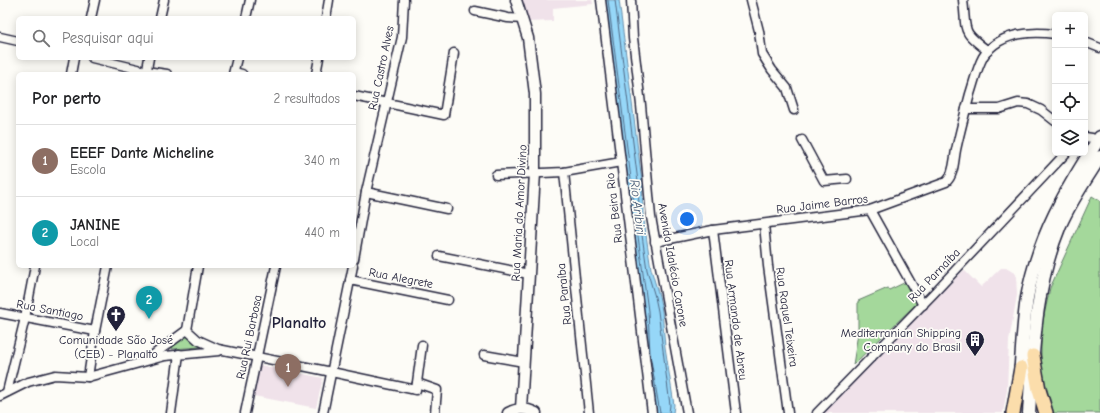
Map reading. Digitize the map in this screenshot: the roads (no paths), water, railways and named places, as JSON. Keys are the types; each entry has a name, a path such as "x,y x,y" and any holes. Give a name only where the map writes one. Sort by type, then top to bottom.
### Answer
{"main road":[{"path":"1018,413 1027,300 1040,249 1060,202 1099,139"},
{"path":"1029,413 1035,328 1040,292 1055,240 1073,199 1100,157"},
{"path":"1033,356 1039,390 1046,413"},
{"path":"1013,413 1021,368"}],"street":[{"path":"91,16 95,0"},
{"path":"160,16 164,0"},
{"path":"246,16 250,0"},
{"path":"326,16 329,0"},
{"name":"Rua Castro Alves","path":"356,248 366,192 402,37 404,0"},
{"name":"Rua Maria do Amor Divino","path":"516,0 528,38 535,94 535,173 521,409"},
{"name":"Rua Beira Rio","path":"600,0 652,413"},
{"name":"Avenida Idalécio Carone","path":"631,0 633,38 655,242 687,413"},
{"path":"751,0 759,31 762,54 772,70 787,88 794,110"},
{"path":"963,0 966,32 972,39 988,51"},
{"path":"475,11 508,18 522,19"},
{"name":"Rua Jaime Barros","path":"655,242 713,230 870,210 885,206 949,180 966,109 977,71 983,57 998,42 1012,35 1029,33 1052,34"},
{"path":"0,36 16,40"},
{"path":"1088,43 1100,48"},
{"path":"356,96 444,115 454,53"},
{"path":"71,72 74,60"},
{"path":"100,60 146,72 149,60"},
{"path":"234,72 237,60"},
{"path":"316,72 319,60"},
{"path":"966,109 998,108 1018,103 1028,104 1035,106 1052,118"},
{"path":"1088,138 1099,139"},
{"path":"802,140 824,180 847,179"},
{"name":"Rua Parnaíba","path":"817,413 923,305 1063,156"},
{"path":"496,175 564,172 621,162"},
{"name":"Rua Paraíba","path":"564,172 589,413"},
{"path":"366,192 447,209"},
{"path":"870,210 923,305"},
{"name":"Rua Raquel Teixeira","path":"764,224 768,266 788,413"},
{"name":"Rua Armando de Abreu","path":"713,230 736,413"},
{"path":"439,256 529,274"},
{"path":"3,394 25,318 35,268"},
{"path":"88,377 95,331 108,268"},
{"path":"139,363 149,358 187,330 198,268"},
{"name":"Rua Rui Barbosa","path":"245,413 276,268"},
{"path":"323,413 353,268"},
{"name":"Rua Alegrete","path":"350,280 448,300"},
{"name":"Rua Santiago","path":"0,313 95,331"},
{"path":"187,330 204,348"},
{"path":"168,344 166,350 169,355"},
{"path":"3,394 28,382 55,375 88,377 169,355 204,348 257,356 416,390 422,345"},
{"path":"171,413 179,354"},
{"path":"484,355 524,362"},
{"path":"417,383 437,390 435,413"},
{"path":"508,413 521,409 536,413"}],"water":[{"name":"Rio Aribiri","path":"604,0 619,0 642,182 643,214 651,269 662,311 665,347 674,405 673,413 656,413"}],"place":[{"name":"JANINE","path":"149,319"},
{"name":"Comunidade São José (CEB) - Planalto","path":"116,332"},
{"name":"Mediterranian Shipping Company do Brasil","path":"975,357"},
{"name":"EEEF Dante Micheline","path":"288,387"}],"district":[{"name":"Planalto","path":"299,323"}]}
